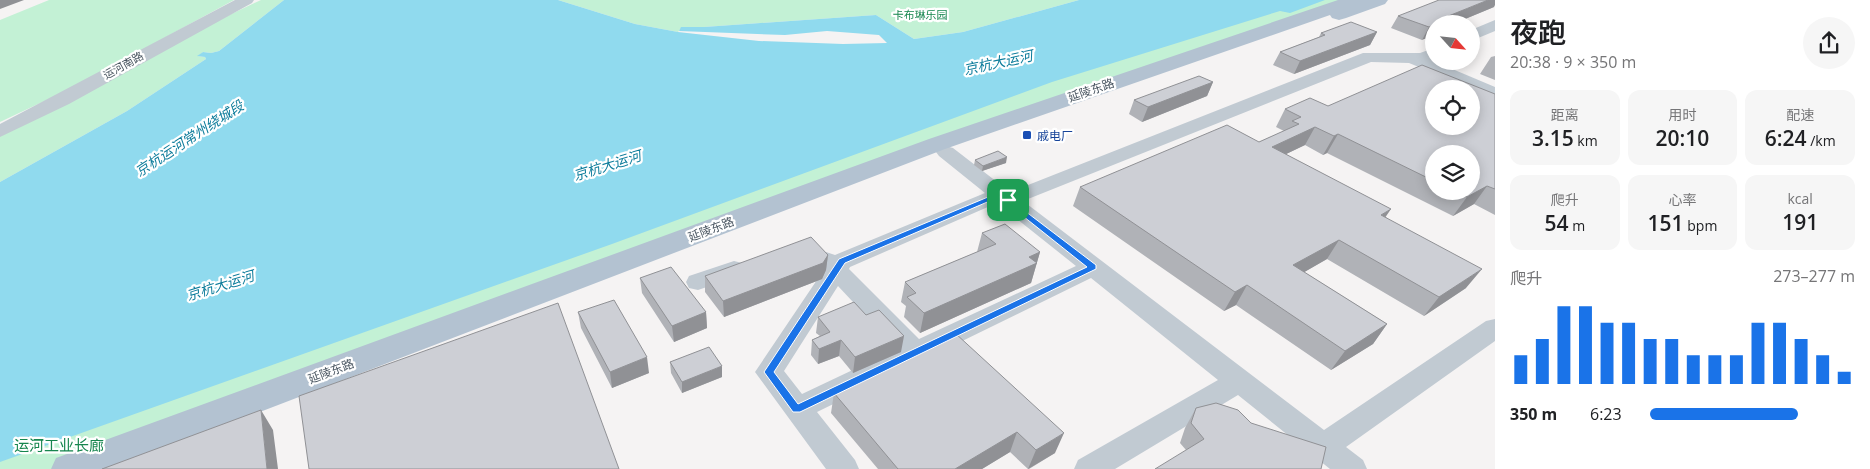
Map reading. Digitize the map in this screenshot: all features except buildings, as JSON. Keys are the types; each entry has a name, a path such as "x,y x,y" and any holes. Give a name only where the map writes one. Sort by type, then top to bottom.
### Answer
{"main road":[{"name":"延陵东路","path":"69,469 937,144 1356,0"},
{"name":"延陵东路","path":"123,469 946,152 1070,106 1379,0"}],"street":[{"path":"202,6 218,0"},
{"name":"运河南路","path":"0,131 109,74 188,29 247,0"},
{"path":"172,21 173,24 188,29"},
{"path":"1480,32 1495,25"},
{"path":"844,469 769,372 842,261 1369,56 1425,57"},
{"path":"1412,58 1495,93"},
{"path":"946,152 1352,469"},
{"path":"812,247 916,352"},
{"path":"698,282 752,262"},
{"path":"797,409 1093,267"},
{"path":"1323,447 1489,341"},
{"path":"1089,469 1239,381"}],"green space":[{"path":"49,0 234,0 72,88 0,122 0,20"},
{"path":"261,0 284,0 219,51 203,52 198,56 205,57 206,59 127,111 0,182 0,136 204,27"},
{"name":"卡布琳乐园","path":"558,0 1079,0 963,32 914,39 876,15 682,27 678,32 635,24"},
{"name":"运河工业长廊","path":"1306,0 1341,0 51,469 0,469 0,445 1043,84"}],"water":[{"path":"284,0 558,0 635,24 678,32 759,41 843,44 887,43 879,35 827,31 785,35 679,31 681,27 876,15 914,39 963,32 1079,0 1325,0 1290,13 1280,11 1052,82 612,244 0,462 0,182 127,111 206,59 205,57 197,56 203,52 219,51"}],"place":[{"name":"戚电厂","path":"1027,135"}],"route":[{"path":"1000,194 1008,200 1093,267 797,409 769,372 842,261 1000,194"}],"water label":[{"name":"京杭大运河","path":"998,62"},
{"name":"京杭运河常州绕城段","path":"189,138"},
{"name":"京杭大运河","path":"607,165"},
{"name":"京杭大运河","path":"220,285"}]}
